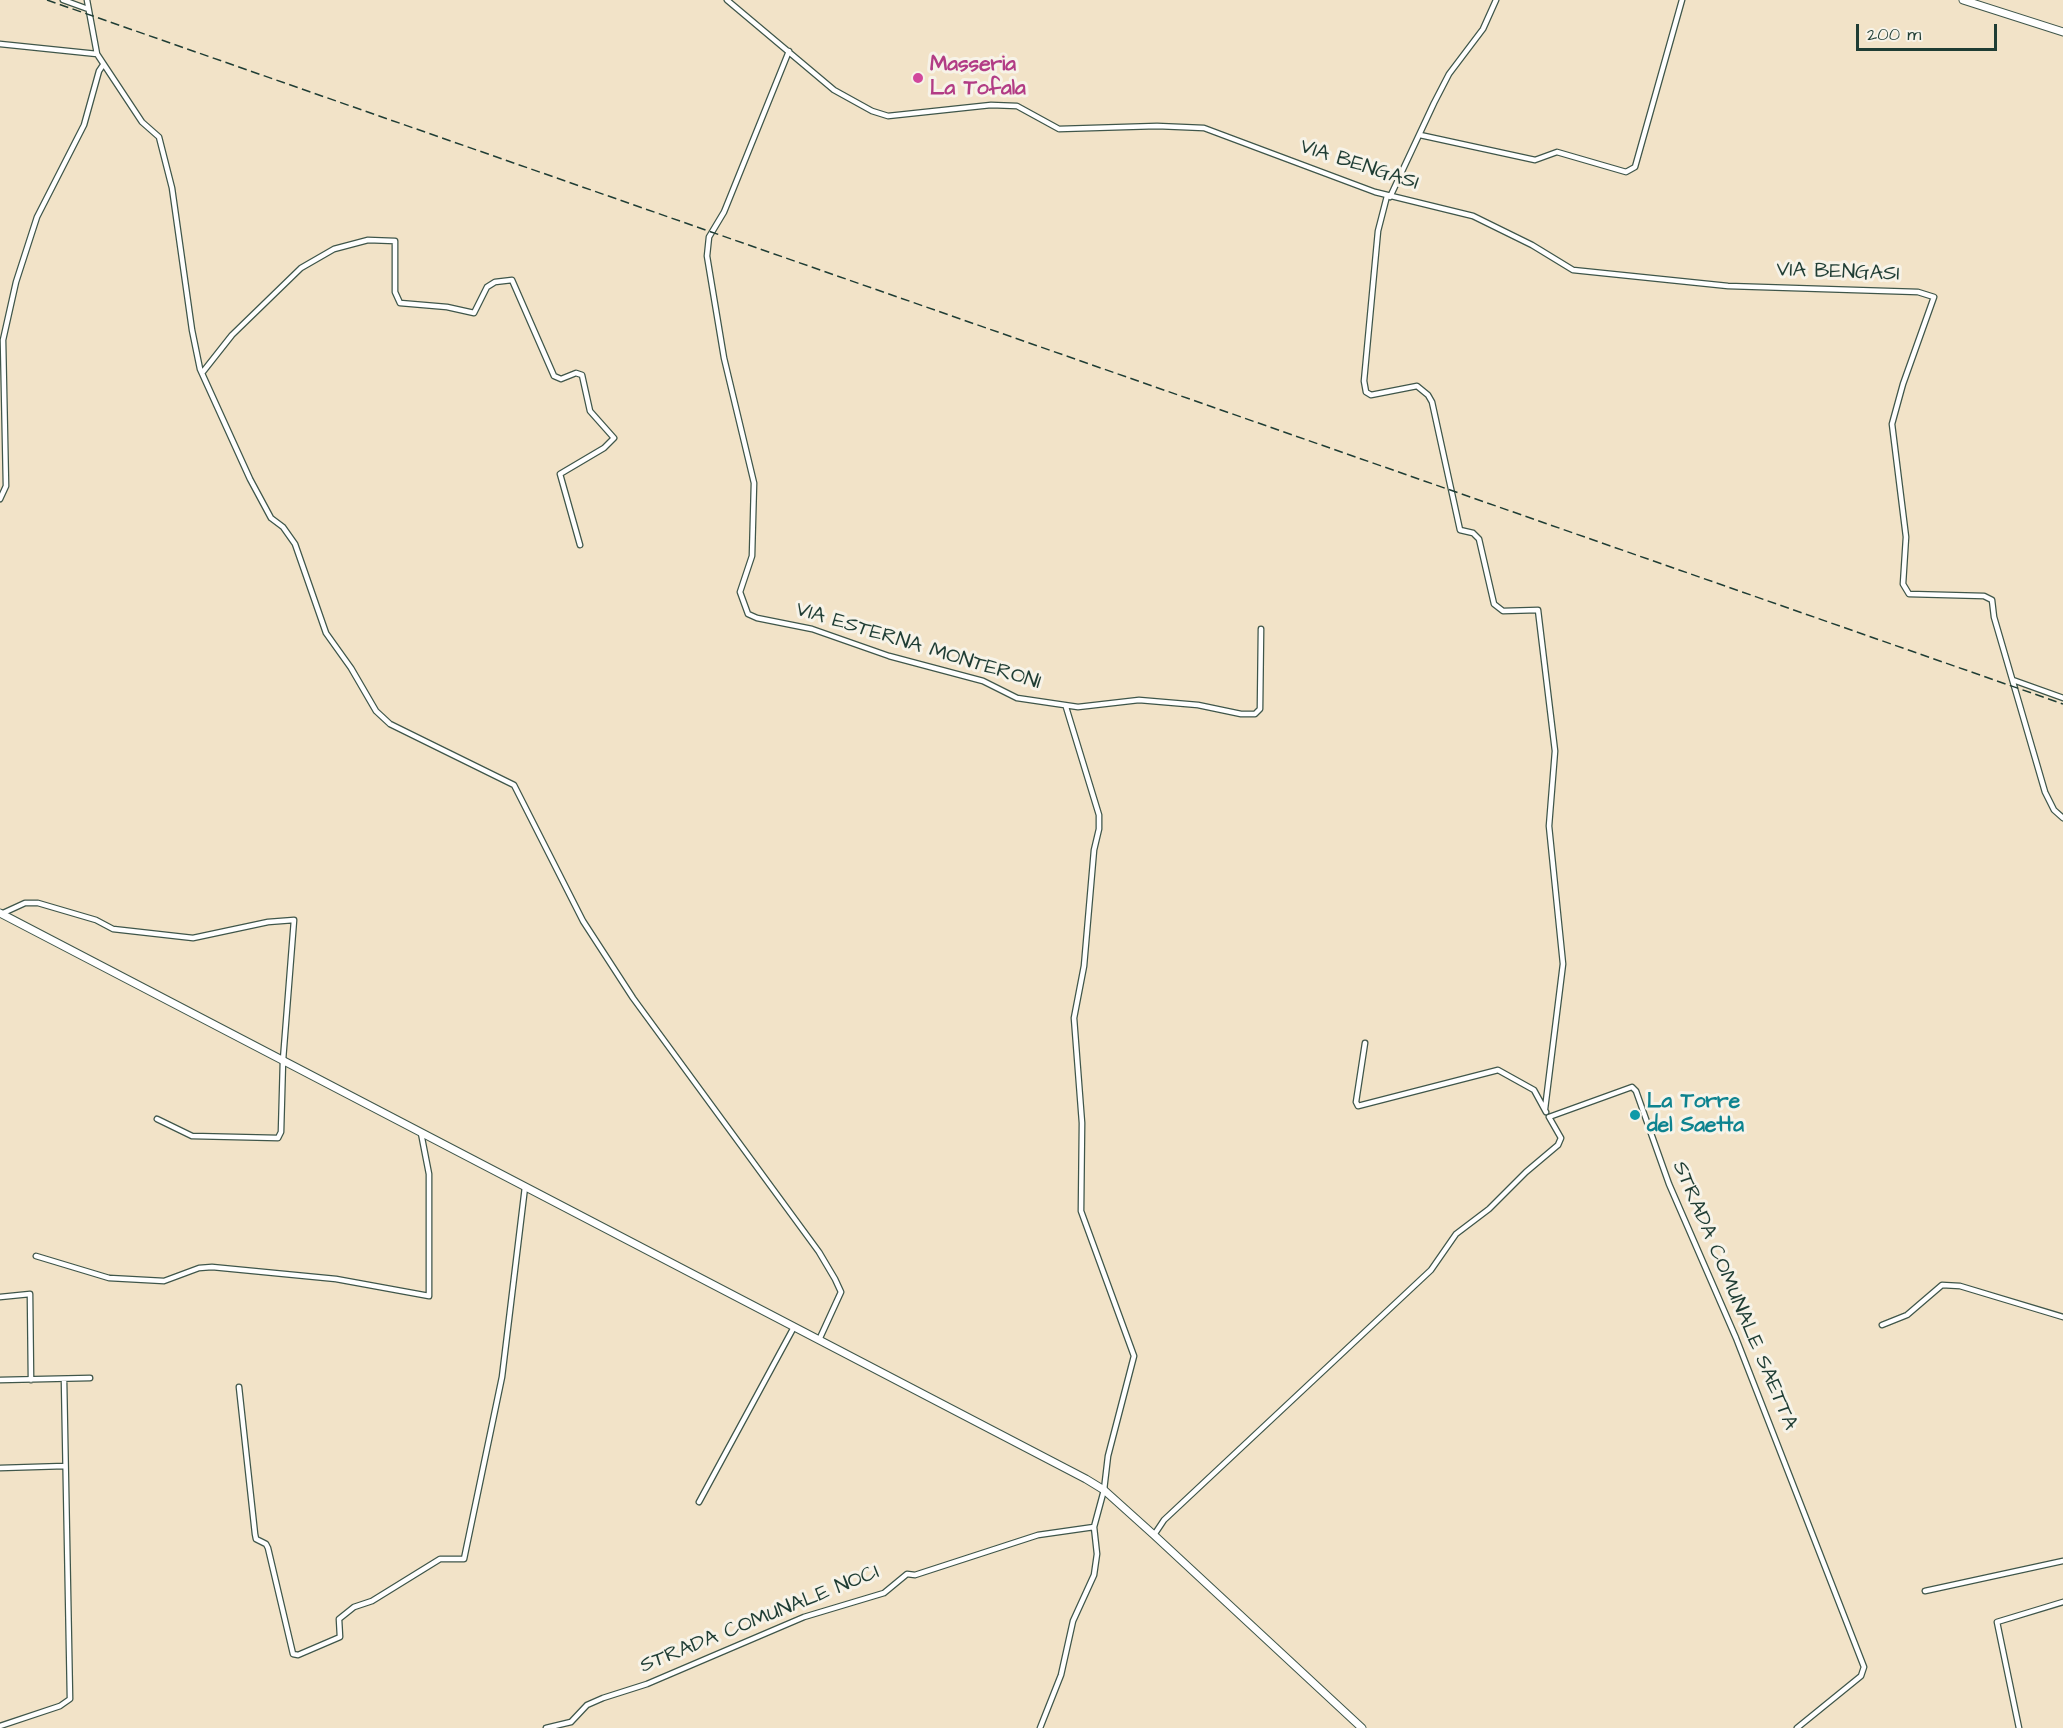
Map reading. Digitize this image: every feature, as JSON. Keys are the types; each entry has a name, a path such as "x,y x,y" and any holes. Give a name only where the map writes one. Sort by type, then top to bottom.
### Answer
{"street":[{"path":"63,0 88,12"},
{"path":"87,0 97,54 142,122 159,137 172,188 192,330 202,373 250,479 271,518 283,527 295,544 326,633 351,668 376,711 390,724 514,785 583,921 692,1081 819,1252 841,1292 819,1340"},
{"name":"VIA BENGASI","path":"727,0 834,90 872,111 888,116 991,105 1017,106 1059,129 1157,126 1204,128 1388,196 1473,216 1532,245 1573,270 1593,274 1728,286 1918,292 1934,297 1902,384 1892,424 1896,473 1906,537 1903,584 1909,594 1989,597 2013,680"},
{"path":"1496,0 1477,40 1449,74 1388,196 1378,231 1364,381 1366,392 1371,395 1417,386 1428,395 1432,402 1460,530 1473,533 1479,538 1494,604 1503,611 1538,610 1555,751 1549,826 1563,964 1545,1109"},
{"path":"1420,135 1536,160 1557,152 1626,172 1635,167 1682,0"},
{"path":"1963,0 2063,32"},
{"path":"0,44 97,54"},
{"name":"VIA ESTERNA MONTERONI","path":"789,51 724,212 709,237 707,256 724,358 754,483 752,556 740,592 748,614 757,618 812,629 889,656 983,681 1017,698 1066,707 1139,700 1256,714 1261,703 1261,629"},
{"path":"0,499 6,486 2,360 12,301 22,260 37,217 84,125 99,71 103,65"},
{"path":"202,373 232,335 301,268 334,249 368,240 395,241 395,292 400,303 447,307 474,313 487,287 495,282 512,280 555,376 561,379 576,374 582,375 590,411 614,438 604,448 560,474 580,545"},
{"path":"2013,680 2063,698"},
{"path":"2013,680 2045,792 2054,810 2063,818"},
{"path":"1040,1728 1062,1675 1073,1622 1094,1575 1097,1554 1094,1527 1104,1490 1108,1456 1134,1356 1081,1211 1082,1124 1074,1018 1084,966 1094,850 1099,822 1066,707"},
{"path":"0,913 26,903 38,903 96,920 113,929 193,938 268,922 294,920 283,1060 281,1132 278,1138 192,1136 157,1119"},
{"path":"0,913 1104,1490 1362,1728"},
{"path":"1154,1535 1164,1520 1431,1270 1456,1234 1489,1209 1526,1172 1558,1145 1561,1138 1534,1090 1498,1070 1358,1106 1356,1102 1365,1043"},
{"name":"STRADA COMUNALE SAETTA","path":"1549,1117 1632,1087 1636,1091 1657,1155 1736,1338 1864,1667 1861,1676 1797,1728"},
{"path":"36,1256 109,1278 165,1281 199,1268 212,1267 336,1279 429,1296 428,1168 421,1133"},
{"path":"239,1387 256,1539 263,1541 268,1548 293,1654 298,1655 340,1637 339,1619 354,1607 372,1601 440,1559 464,1559 502,1377 525,1186"},
{"path":"1882,1325 1907,1315 1942,1285 1960,1286 2063,1317"},
{"path":"0,1297 30,1294 31,1380"},
{"path":"699,1502 794,1327"},
{"path":"0,1380 90,1378"},
{"path":"0,1726 60,1706 70,1699 64,1379"},
{"path":"0,1468 65,1466"},
{"name":"STRADA COMUNALE NOCI","path":"546,1728 571,1722 588,1705 603,1698 647,1684 804,1617 884,1593 907,1574 915,1575 1026,1538 1094,1527"},
{"path":"1925,1591 2063,1561"},
{"path":"2019,1728 1996,1622 2063,1602"},
{"path":"571,1722 571,1728"}],"railway":[{"path":"47,0 2063,704"}],"place":[{"name":"Masseria La Tofala","path":"918,78"},
{"name":"La Torre del Saetta","path":"1635,1115"}]}
